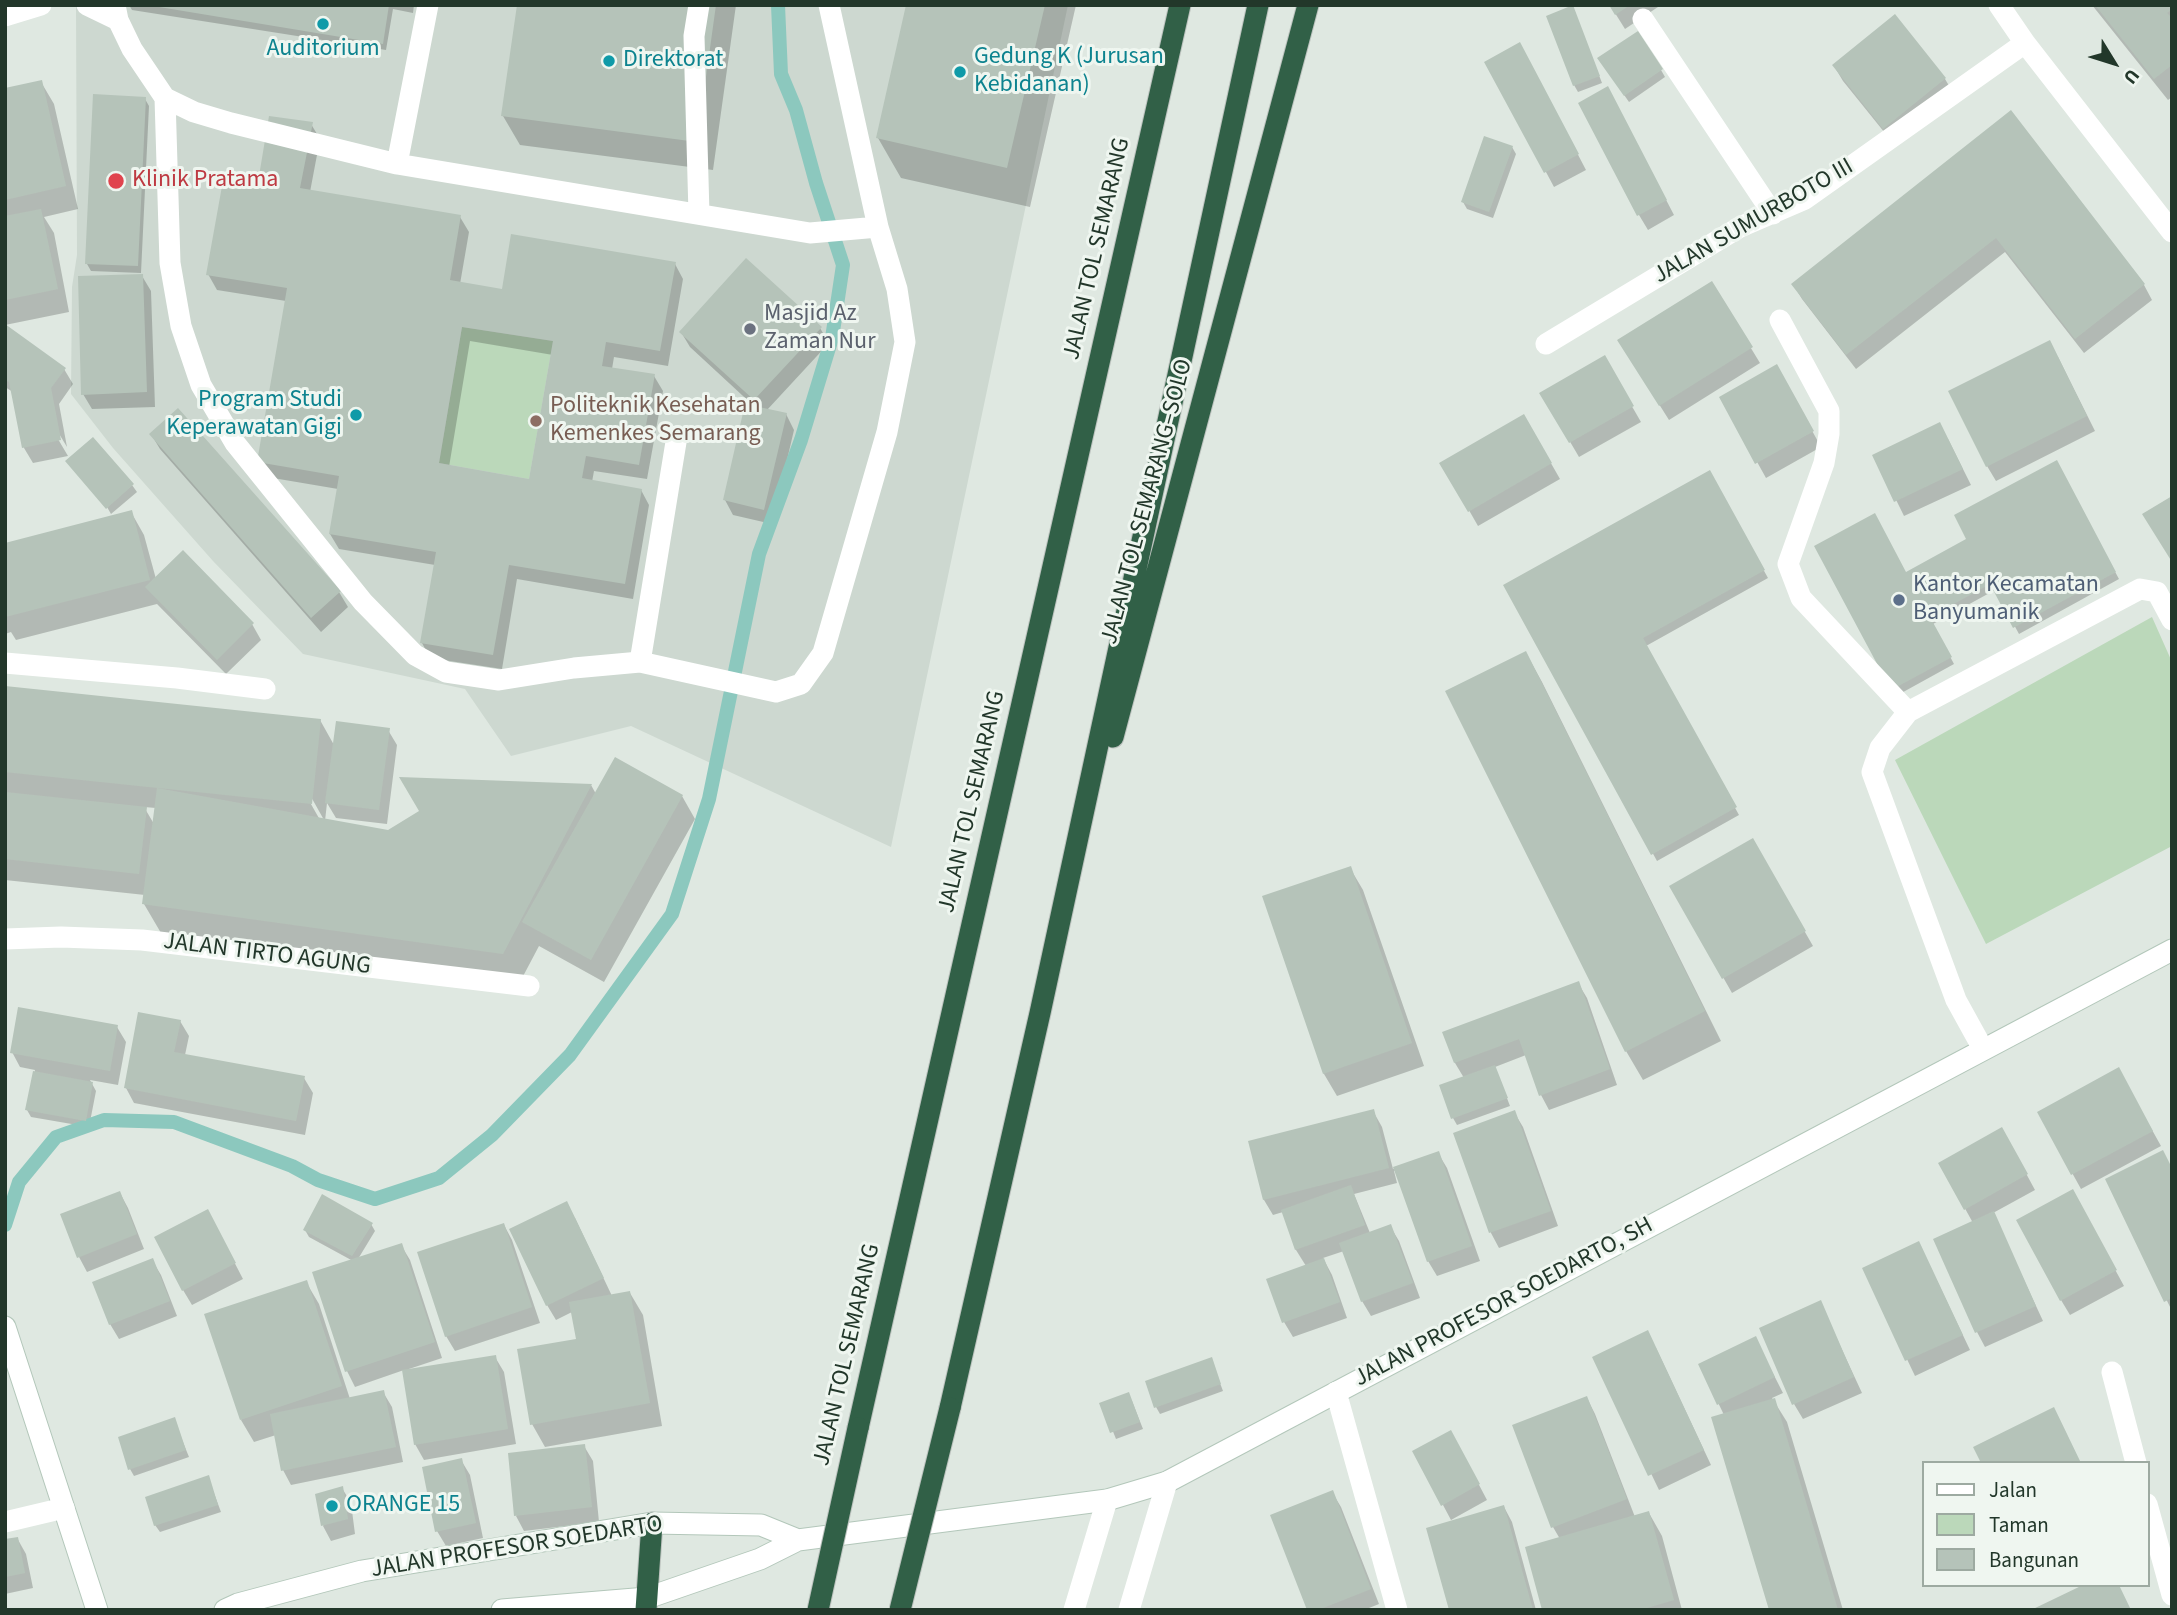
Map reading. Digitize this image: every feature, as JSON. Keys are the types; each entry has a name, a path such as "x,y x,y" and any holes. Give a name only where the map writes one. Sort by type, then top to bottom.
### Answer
{"highway":[{"name":"JALAN TOL SEMARANG","path":"818,1610 1180,5"},
{"path":"900,1610 950,1408 1040,1013 1258,5"},
{"name":"JALAN TOL SEMARANG–SOLO","path":"1040,1013 1308,5"},
{"path":"647,1604 652,1523"}],"main road":[{"path":"5,16 41,5"},
{"path":"87,5 116,13 132,49 165,98 194,112 232,124 397,164 810,233 878,227"},
{"path":"397,164 428,5"},
{"path":"699,5 694,36 699,214"},
{"path":"165,98 170,263 181,326 201,384 234,443 363,602 415,655 446,672 499,680 574,668 640,662 776,692 801,684 823,653 887,432 905,342 897,289 878,227 829,5"},
{"path":"1999,5 2025,43 2172,232"},
{"path":"1643,19 1773,214"},
{"name":"JALAN SUMURBOTO III","path":"1546,344 1740,228 1805,199 2025,43"},
{"path":"1780,320 1829,411 1829,434 1824,463 1788,564 1801,598 1908,712"},
{"path":"640,662 677,436"},
{"path":"1983,1049 1956,1000 1872,772 1880,748 1908,712 2140,589 2157,592 2172,621"},
{"path":"5,663 265,688"},
{"name":"JALAN TIRTO AGUNG","path":"5,939 61,937 142,940 529,986"},
{"name":"JALAN PROFESOR SOEDARTO, SH","path":"798,1540 1107,1500 1167,1482 2172,950"},
{"path":"5,1326 97,1610"},
{"path":"2112,1372 2135,1461"},
{"path":"1336,1392 1397,1610"},
{"path":"1129,1610 1167,1482"},
{"path":"1074,1610 1107,1500"},
{"path":"5,1522 64,1508"},
{"path":"2149,1511 2172,1595"},
{"name":"JALAN PROFESOR SOEDARTO","path":"225,1610 238,1604 362,1571 652,1523 761,1525 798,1540"},
{"path":"502,1610 647,1604 760,1559 798,1540"}],"shaded area":[{"name":"Politeknik Kesehatan Kemenkes Semarang","path":"76,5 1068,5 891,847 631,726 511,756 465,689 303,654 213,561 113,448 71,394 72,287 77,255"}],"green space":[{"path":"462,327 553,341 529,479 439,463"},
{"path":"2152,617 2172,662 2172,846 1986,944 1895,760"}],"building":[{"name":"Auditorium","path":"147,5 389,5 383,44"},
{"name":"Direktorat","path":"517,5 716,5 697,142 501,116"},
{"name":"Gedung K (Jurusan Kebidanan)","path":"906,5 1045,5 1007,168 876,138"},
{"path":"1573,5 1600,76 1573,86 1546,16"},
{"path":"1609,5 1630,5 1615,15"},
{"path":"2095,5 2172,5 2172,9 2167,13 2172,18 2172,65 2154,79"},
{"path":"1895,14 1946,78 1883,129 1832,65"},
{"path":"1638,31 1663,69 1624,96 1597,58"},
{"path":"1520,42 1579,154 1544,173 1484,62"},
{"path":"42,80 66,186 5,200 5,88"},
{"path":"1608,86 1667,200 1637,216 1578,103"},
{"name":"Klinik Pratama","path":"93,94 146,97 138,266 85,264"},
{"path":"2011,110 2145,284 2075,339 1996,238 1846,355 1791,284"},
{"name":"Program Studi Keperawatan Gigi","path":"269,116 313,122 300,188 461,215 450,280 502,289 511,234 676,262 660,351 606,342 602,366 655,374 639,465 586,456 582,478 642,489 625,584 509,565 493,655 420,643 436,552 329,534 339,476 257,462 287,288 206,275 224,175 258,182","holes":["462,327 553,341 529,479 439,463"]},
{"path":"1484,136 1513,146 1489,212 1461,202"},
{"path":"41,209 58,289 5,300 5,216"},
{"name":"Masjid Az Zaman Nur","path":"746,258 822,327 754,400 679,332"},
{"path":"143,274 147,392 81,395 78,276"},
{"path":"1712,281 1753,347 1659,406 1617,340"},
{"path":"5,324 66,368 51,388 61,440 22,448 9,382 5,380"},
{"path":"2050,340 2087,416 1986,467 1948,391"},
{"path":"1605,355 1634,406 1569,443 1539,393"},
{"path":"1777,364 1814,431 1755,464 1719,397"},
{"path":"745,404 787,413 764,510 723,500"},
{"path":"178,408 341,591 311,618 149,434"},
{"path":"1524,414 1552,463 1468,512 1439,463"},
{"path":"1940,422 1963,469 1894,502 1872,455"},
{"path":"93,437 134,484 106,509 65,461"},
{"path":"2057,460 2116,572 2013,628 1990,584 1930,617 1952,657 1891,690 1814,546 1875,513 1906,572 1966,539 1954,515"},
{"path":"1710,470 1765,570 1643,638 1737,807 1651,855 1503,585"},
{"path":"2172,496 2172,562 2142,514"},
{"path":"132,510 150,580 5,617 5,543"},
{"path":"183,550 254,623 217,660 145,587"},
{"path":"1526,651 1705,1011 1625,1052 1445,691"},
{"path":"5,686 321,719 312,804 5,772"},
{"path":"336,721 390,728 379,810 325,803"},
{"path":"615,757 683,795 591,960 522,922"},
{"path":"399,777 592,784 503,954 142,904 157,788 388,830 419,811"},
{"path":"5,792 147,807 139,874 5,859"},
{"path":"1753,838 1806,931 1722,979 1669,886"},
{"path":"1351,866 1412,1043 1323,1074 1262,896"},
{"path":"1579,981 1610,1069 1539,1096 1519,1039 1454,1063 1442,1032"},
{"path":"18,1007 118,1025 110,1071 10,1053"},
{"path":"138,1012 181,1020 174,1052 305,1076 296,1121 124,1088"},
{"path":"1495,1065 1508,1098 1451,1119 1439,1085"},
{"path":"2119,1067 2153,1131 2071,1175 2037,1112"},
{"path":"33,1071 93,1082 86,1121 25,1110"},
{"path":"1374,1109 1389,1168 1263,1200 1248,1141"},
{"path":"1515,1110 1551,1211 1489,1233 1453,1133"},
{"path":"2002,1127 2028,1174 1964,1210 1938,1163"},
{"path":"2163,1150 2172,1168 2172,1298 2164,1302 2105,1179"},
{"path":"1439,1151 1472,1246 1427,1262 1393,1167"},
{"path":"1351,1185 1365,1225 1295,1250 1281,1210"},
{"path":"2073,1189 2117,1270 2060,1301 2016,1220"},
{"path":"120,1191 137,1234 77,1258 60,1214"},
{"path":"322,1194 373,1223 352,1256 303,1230"},
{"path":"567,1201 604,1278 546,1306 509,1229"},
{"path":"208,1209 236,1263 182,1291 154,1237"},
{"path":"1994,1211 2036,1306 1975,1333 1933,1239"},
{"path":"504,1223 532,1307 445,1337 417,1252"},
{"path":"1391,1224 1413,1283 1361,1302 1339,1243"},
{"path":"1919,1241 1963,1335 1905,1361 1862,1268"},
{"path":"402,1243 435,1342 345,1372 312,1272"},
{"path":"153,1258 170,1301 109,1325 92,1282"},
{"path":"1324,1258 1340,1302 1282,1323 1266,1279"},
{"path":"307,1280 342,1386 240,1420 204,1314"},
{"path":"630,1291 650,1403 530,1425 517,1349 576,1339 569,1302"},
{"path":"1821,1300 1854,1377 1792,1405 1759,1328"},
{"path":"1648,1330 1704,1450 1648,1476 1592,1357"},
{"path":"1756,1336 1775,1377 1717,1405 1698,1364"},
{"path":"496,1355 508,1429 414,1445 402,1370"},
{"path":"1212,1357 1221,1384 1154,1408 1145,1381"},
{"path":"384,1390 396,1447 281,1471 270,1414"},
{"path":"1129,1392 1140,1422 1110,1433 1099,1403"},
{"path":"1587,1396 1627,1499 1551,1528 1512,1425"},
{"path":"1775,1398 1838,1610 1769,1610 1711,1417"},
{"path":"2054,1407 2080,1461 1980,1461 1973,1447"},
{"path":"175,1417 186,1450 128,1470 118,1437"},
{"path":"1451,1430 1480,1484 1441,1506 1412,1451"},
{"path":"585,1444 592,1507 514,1516 508,1453"},
{"path":"462,1458 476,1523 435,1532 422,1467"},
{"path":"209,1475 218,1505 154,1526 145,1497"},
{"name":"ORANGE 15","path":"343,1486 348,1519 321,1526 315,1494"},
{"path":"1333,1490 1371,1589 1318,1610 1307,1610 1270,1515"},
{"path":"1504,1505 1533,1610 1449,1610 1426,1528"},
{"path":"1649,1511 1674,1600 1640,1610 1542,1610 1525,1547"},
{"path":"18,1537 25,1573 5,1577 5,1539"},
{"path":"2079,1587 2120,1587 2131,1610 2031,1610"}],"waterway":[{"path":"5,1225 19,1182 56,1137 104,1120 174,1122 292,1166 318,1180 375,1199 439,1178 492,1135 570,1055 672,914 709,799 759,554 801,440 832,338 843,265 796,110 781,74 778,5"}],"place":[{"name":"Auditorium","path":"323,24"},
{"name":"Direktorat","path":"609,61"},
{"name":"Gedung K (Jurusan Kebidanan)","path":"960,72"},
{"name":"Klinik Pratama","path":"116,181"},
{"name":"Masjid Az Zaman Nur","path":"750,329"},
{"name":"Program Studi Keperawatan Gigi","path":"356,415"},
{"name":"Politeknik Kesehatan Kemenkes Semarang","path":"536,421"},
{"name":"Kantor Kecamatan Banyumanik","path":"1899,600"},
{"name":"ORANGE 15","path":"332,1506"}]}
